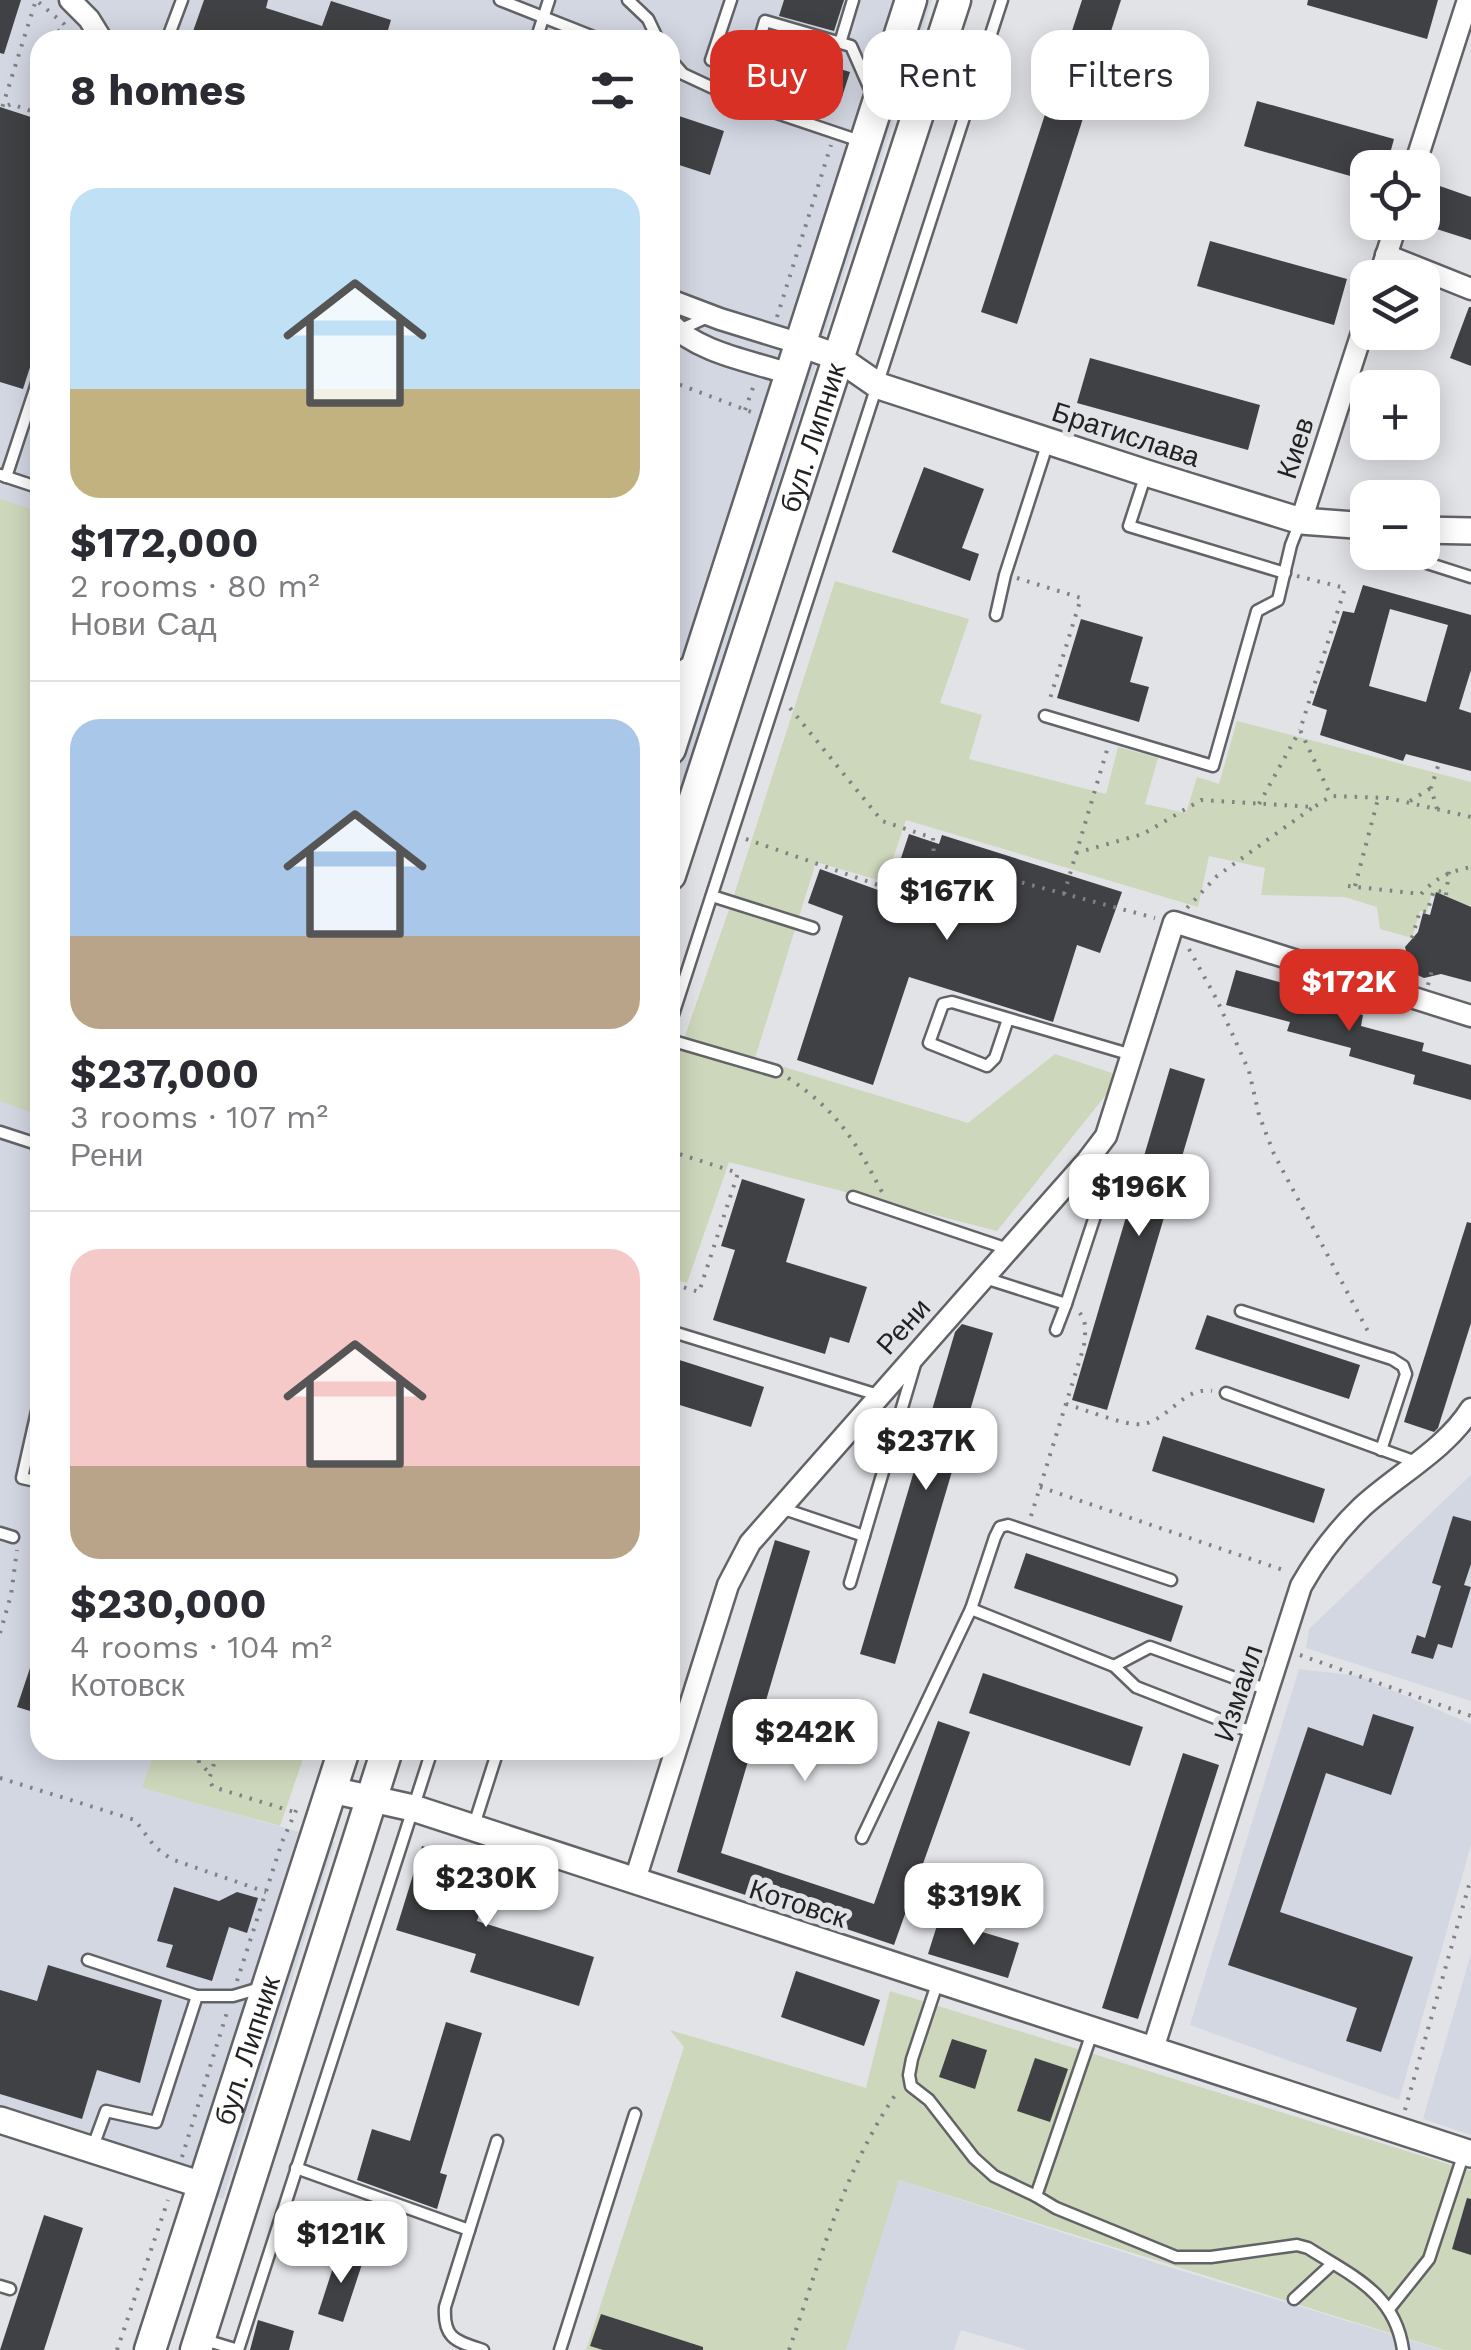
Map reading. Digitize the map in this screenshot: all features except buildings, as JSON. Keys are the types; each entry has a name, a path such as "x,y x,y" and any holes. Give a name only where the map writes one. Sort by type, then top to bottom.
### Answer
{"main road":[{"name":"бул. Липник","path":"902,30 911,0"},
{"name":"бул. Липник","path":"680,844 955,0"},
{"name":"бул. Липник","path":"680,716 873,120"},
{"name":"бул. Липник","path":"150,2350 188,2181 268,1986 341,1760"},
{"name":"бул. Липник","path":"198,2344 384,1760"}],"street":[{"path":"70,0 96,30"},
{"path":"1420,150 1468,0"},
{"path":"1384,260 1391,240"},
{"path":"1386,255 1471,289"},
{"path":"680,304 837,357 874,384"},
{"path":"680,335 829,388 874,384"},
{"name":"Киев","path":"1301,521 1356,350"},
{"name":"Братислава","path":"874,384 1301,521 1350,525"},
{"path":"1440,531 1471,532"},
{"path":"1174,922 1471,1016"},
{"name":"Рени","path":"680,1737 728,1585 750,1544 1070,1182 1106,1136 1174,922"},
{"name":"Измаил","path":"1152,2052 1306,1577 1322,1550 1363,1506 1459,1428 1471,1409"},
{"name":"Рени","path":"635,1880 673,1760"},
{"name":"Котовск","path":"332,1790 413,1808 1468,2153"},
{"path":"0,2120 188,2181"}],"lane":[{"path":"171,30 182,0"},
{"path":"500,0 577,30"},
{"path":"539,30 549,0"},
{"path":"628,0 648,19 651,30"},
{"path":"721,30 731,0"},
{"path":"843,34 854,0"},
{"path":"680,994 874,384 1002,0"},
{"path":"762,30 765,21 796,30"},
{"path":"843,44 852,46 863,71"},
{"path":"680,70 742,101 866,143"},
{"path":"680,328 708,316 720,320"},
{"path":"30,402 3,476 30,485"},
{"path":"996,615 1005,574 1048,441"},
{"path":"1146,473 1129,526 1285,573"},
{"name":"Киев","path":"1111,736 1213,766 1257,611 1278,600 1301,521"},
{"path":"1440,567 1471,578"},
{"path":"680,669 704,645"},
{"path":"1045,716 1111,736"},
{"path":"712,896 813,928"},
{"path":"1008,1019 995,1058 987,1066 929,1043 943,1004 952,1002 1133,1056"},
{"path":"680,1043 776,1070"},
{"path":"0,1132 30,1142"},
{"path":"1056,1330 1095,1216 1070,1182"},
{"path":"853,1196 1008,1250"},
{"path":"984,1278 1066,1304"},
{"path":"1242,1310 1381,1355 1403,1366 1406,1374 1381,1450"},
{"path":"680,1334 878,1396"},
{"path":"850,1583 919,1350"},
{"path":"1226,1394 1417,1463"},
{"path":"30,1442 22,1478 30,1480"},
{"path":"781,1508 864,1536"},
{"path":"862,1838 971,1608 1000,1528 1008,1525 1026,1530 1171,1580"},
{"path":"0,1533 13,1537"},
{"path":"971,1608 1114,1666 1136,1687 1254,1733"},
{"path":"1114,1666 1150,1647 1268,1690"},
{"path":"198,2344 238,2350 429,1760"},
{"path":"473,1828 495,1760"},
{"path":"88,1960 197,1996 232,1996 268,1986"},
{"path":"938,1981 909,2074 911,2086 929,2100 974,2158 994,2176 1056,2208 1176,2257 1211,2257 1297,2245 1373,2290 1398,2322 1403,2350"},
{"path":"92,2150 106,2111 156,2122 197,1996"},
{"path":"1036,2196 1092,2032"},
{"path":"560,2350 635,2114"},
{"path":"483,2350 452,2337 444,2320 497,2141"},
{"path":"1388,2309 1429,2259 1468,2153"},
{"path":"296,2168 469,2230"},
{"path":"1294,2300 1332,2264"}],"path":[{"path":"30,110 11,104 2,108 36,0 68,30"},
{"path":"60,30 64,24"},
{"path":"777,316 835,132"},
{"path":"745,410 762,364"},
{"path":"680,385 777,420"},
{"path":"1259,804 1300,730 1344,588 1285,573"},
{"path":"1005,574 1081,598 1045,716"},
{"path":"778,694 882,821 932,838 934,859 913,922"},
{"path":"1300,730 1331,796"},
{"path":"1064,896 1111,736"},
{"path":"1437,809 1432,788 1440,763"},
{"path":"1410,802 1432,788"},
{"path":"1174,922 1217,876 1331,796 1410,802 1471,817"},
{"path":"1378,799 1351,887 1446,894 1449,871"},
{"path":"1076,853 1142,834 1201,800 1314,808"},
{"path":"732,834 921,900"},
{"path":"934,859 1174,922 1217,1000 1249,1072 1274,1154 1381,1355"},
{"path":"1422,894 1436,878 1471,867"},
{"path":"1412,938 1420,911 1427,912 1433,892"},
{"path":"776,1070 833,1112 859,1148 892,1210"},
{"path":"680,1154 738,1173 700,1292 680,1286"},
{"path":"1026,1530 1084,1346 1084,1317 1066,1304"},
{"path":"1066,1404 1140,1426 1161,1418 1201,1389 1226,1394"},
{"path":"1040,1486 1306,1577"},
{"path":"0,1634 18,1553 13,1537"},
{"path":"1281,1648 1471,1716"},
{"path":"199,1760 210,1774"},
{"path":"215,1760 210,1783 217,1789 294,1812"},
{"path":"0,1778 135,1820 155,1847 171,1859 266,1892"},
{"path":"117,2350 188,2181 232,1996 294,1812 302,1800"},
{"path":"1399,2131 1471,1878"},
{"path":"790,2350 807,2292 852,2176 868,2140 909,2074"}],"shaded area":[{"path":"0,0 932,0 922,30 863,30 863,120 894,120 680,791 680,30 30,30 30,1760 152,1760 143,1788 335,1842 223,2199 0,2128"},
{"path":"1471,1475 1471,1701 1306,1648 1309,1629"},
{"path":"1299,1669 1359,1676 1471,1724 1471,1845 1399,2100 1190,2025"},
{"path":"1471,1954 1471,2135 1423,2119"},
{"path":"899,2180 1442,2350 1028,2350 961,2330 954,2350 842,2350"}],"green space":[{"path":"0,499 30,509 30,1112 0,1101"},
{"path":"835,581 969,619 940,703 982,715 969,759 1106,794 1118,747 1158,758 1145,804 1186,813 1197,777 1219,784 1237,721 1471,782 1471,907 1431,896 1427,912 1420,911 1412,938 1380,929 1377,907 1345,897 1261,895 1265,868 1209,856 1198,907 906,820 885,882 816,862 755,1058 968,1123 1055,1054 1121,1076 997,1231 729,1162 687,1283 680,1281 680,1050"},
{"path":"152,1760 303,1760 280,1826 142,1788"},
{"path":"890,1991 1471,2171 1471,2350 1444,2350 899,2180 846,2350 586,2350 684,2047 670,2030 866,2088"}]}
